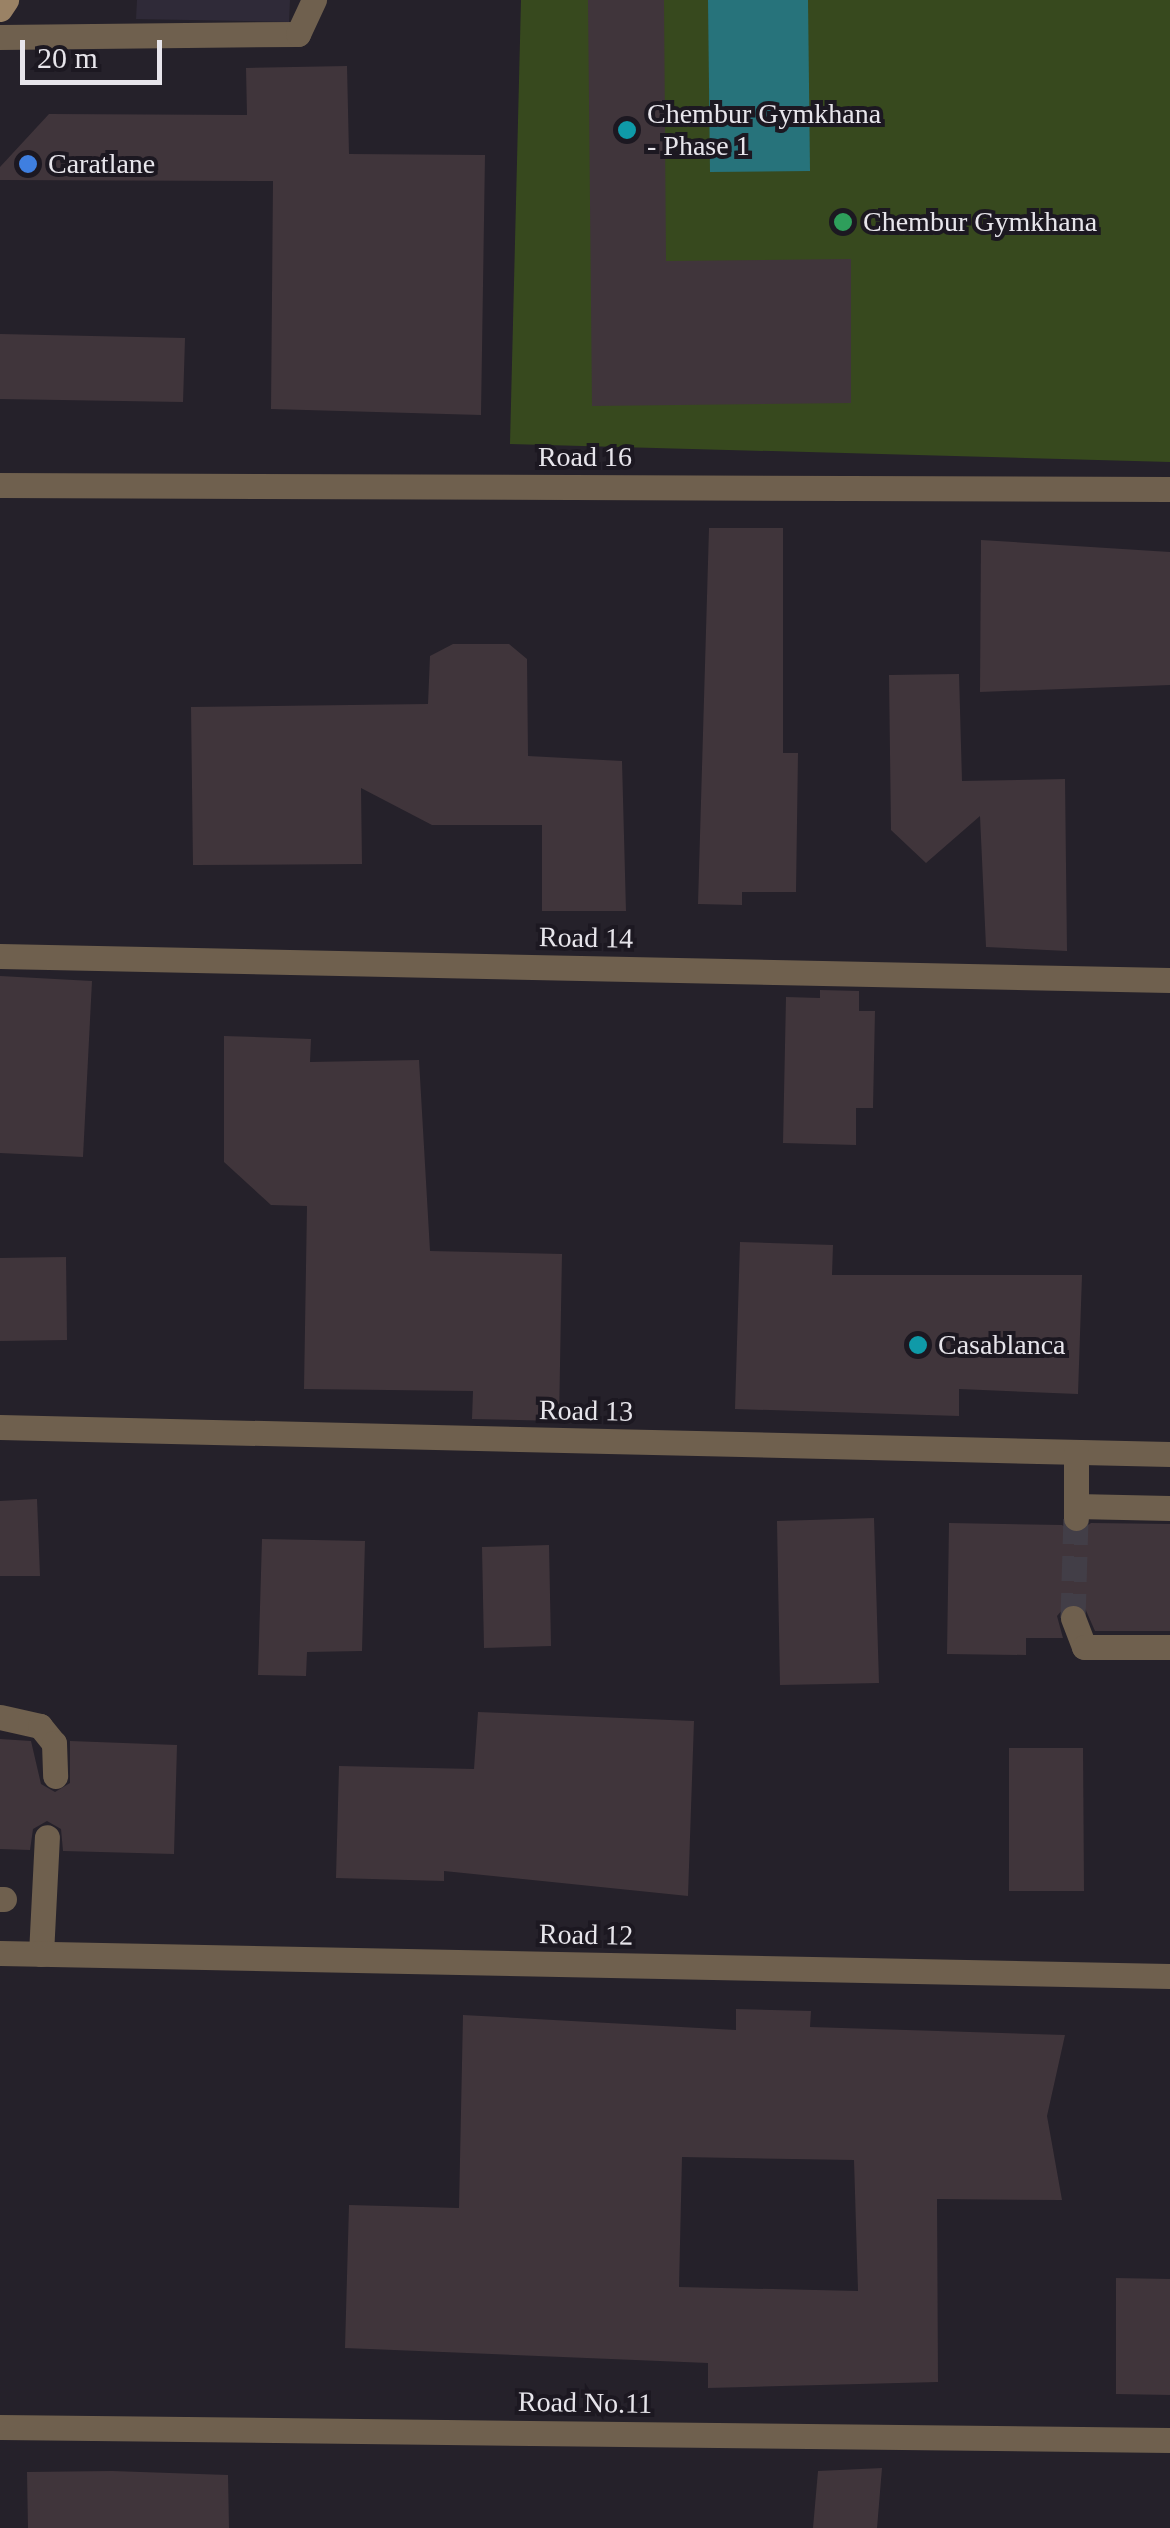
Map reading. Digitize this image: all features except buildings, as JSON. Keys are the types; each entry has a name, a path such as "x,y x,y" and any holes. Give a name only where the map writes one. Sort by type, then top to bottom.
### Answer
{"main road":[{"path":"0,9 6,0"}],"street":[{"path":"0,37 298,34 314,0"},
{"name":"Road 16","path":"0,486 1170,488"},
{"name":"Road 14","path":"0,956 1170,980"},
{"name":"Road 13","path":"0,1427 1170,1454"},
{"path":"1076,1452 1076,1512 1170,1508"},
{"path":"1074,1618 1084,1647 1170,1648"},
{"path":"0,1716 40,1726 54,1743 56,1776"},
{"path":"41,1954 47,1837"},
{"name":"Road 12","path":"0,1954 1170,1976"},
{"name":"Road No.11","path":"0,2427 1170,2440"}],"shaded area":[{"path":"137,0 290,0 289,22 136,19"}],"green space":[{"name":"Chembur Gymkhana","path":"521,0 1170,0 1170,462 510,444"}],"water":[{"path":"708,0 808,0 810,171 710,172"}],"tunnel":[{"path":"1073,1618 1076,1518"}],"place":[{"name":"Chembur Gymkhana - Phase 1","path":"627,130"},
{"name":"Caratlane","path":"28,164"},
{"name":"Chembur Gymkhana","path":"843,222"},
{"name":"Casablanca","path":"918,1345"}]}
